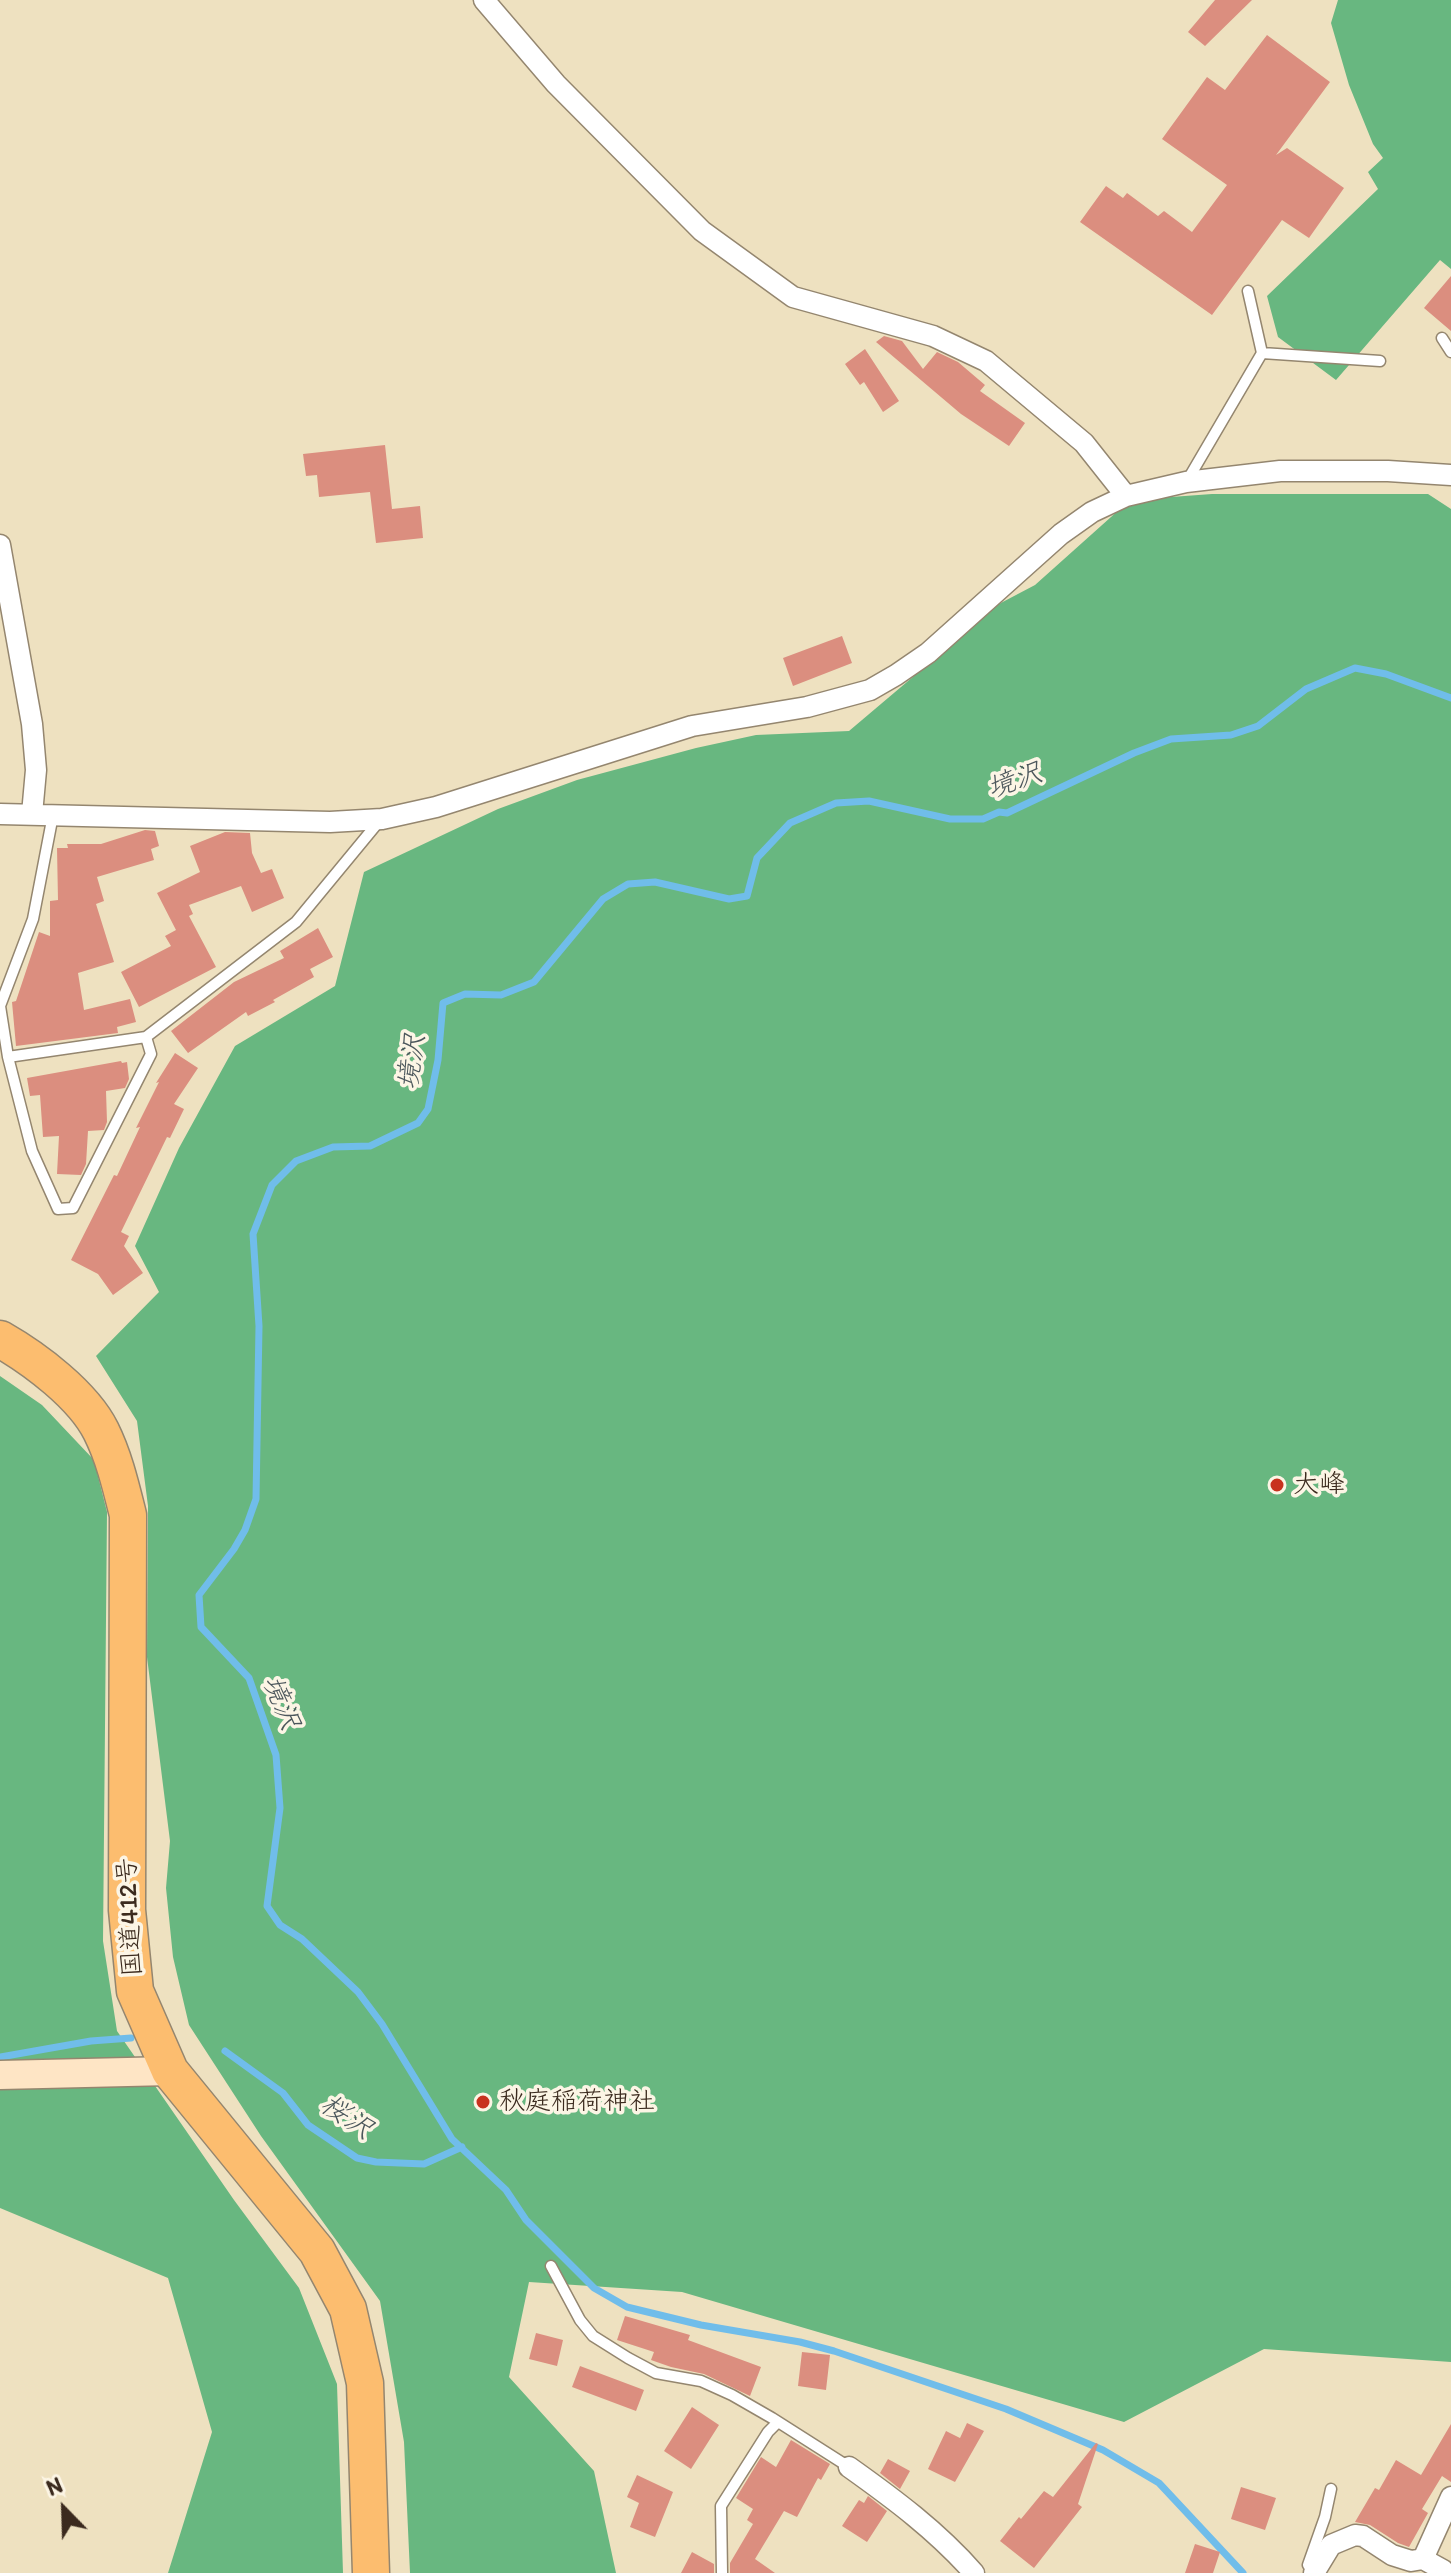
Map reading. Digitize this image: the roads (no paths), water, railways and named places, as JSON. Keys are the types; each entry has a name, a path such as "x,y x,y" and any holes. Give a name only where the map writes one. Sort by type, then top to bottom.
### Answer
{"highway":[{"name":"国道412号","path":"0,1339 65,1385 100,1430 117,1475 128,1515 127,1910 135,1991 170,2071 317,2251 348,2309 365,2383 371,2573"}],"street":[{"path":"484,0 556,84 702,231 793,297 933,336 986,361 1084,443 1126,496"},
{"path":"0,814 330,822 382,819 436,807 692,726 807,707 870,690 928,653 1061,534 1092,512 1126,496 1186,482 1280,471 1388,471 1451,475"},
{"path":"0,545 32,724 36,770 32,814"},
{"path":"0,2075 170,2071"},
{"path":"849,2467 898,2501 974,2573"},
{"path":"1423,2559 1450,2502"},
{"path":"1314,2573 1331,2545 1355,2535 1363,2536 1399,2558 1411,2561 1423,2559 1446,2571"}],"lane":[{"path":"1186,482 1262,353 1248,291"},
{"path":"1442,338 1451,352"},
{"path":"1262,353 1380,361"},
{"path":"53,815 33,919 0,1006 8,1057 32,1151 58,1209 73,1208 151,1054 146,1037"},
{"path":"8,1057 146,1037 296,922 382,819"},
{"path":"551,2266 580,2320 593,2336 656,2373 701,2381 732,2395 849,2467"},
{"path":"722,2573 721,2506 768,2432 777,2423"},
{"path":"1314,2573 1308,2565 1331,2489"}],"waterway":[{"name":"境沢","path":"1243,2573 1159,2483 1103,2450 1006,2409 834,2351 627,2307 594,2288 526,2220 506,2190 452,2139 382,2024 358,1992 302,1939 280,1925 267,1906 280,1808 276,1755 249,1678 201,1627 199,1595 234,1549 245,1530 256,1499 259,1326 253,1234 272,1185 296,1161 333,1147 370,1146 418,1123 428,1109 438,1060 443,1003 465,994 501,995 534,982 603,899 628,884 655,882 729,899 747,896 757,858 790,823 836,803 869,801 950,819 983,819 999,812 1007,813 1134,753 1171,739 1231,735 1258,726 1306,689 1355,668 1386,674 1451,698"},
{"name":"桜沢","path":"0,2057 91,2041 131,2038"},
{"name":"桜沢","path":"225,2051 283,2093 308,2125 357,2158 424,2164 462,2147"}],"place":[{"name":"大峰","path":"1277,1485"},
{"name":"秋庭稲荷神社","path":"483,2102"}]}
